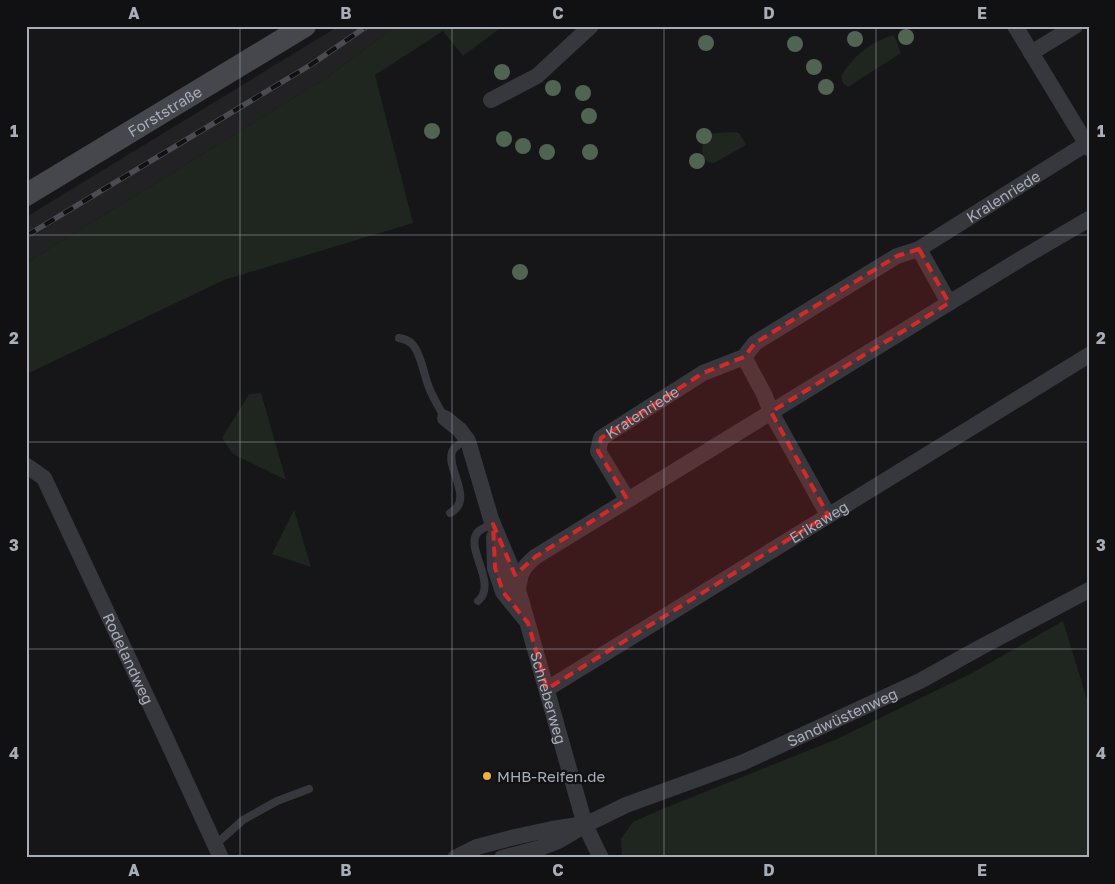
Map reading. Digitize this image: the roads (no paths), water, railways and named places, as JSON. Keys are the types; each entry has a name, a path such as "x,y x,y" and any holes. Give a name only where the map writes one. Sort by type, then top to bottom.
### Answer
{"main road":[{"name":"Forststraße","path":"26,195 305,26"}],"street":[{"path":"491,100 537,76 591,26"},
{"path":"1015,26 1087,146"},
{"path":"1031,53 1075,26"},
{"name":"Kralenriede","path":"627,499 598,451 601,438 703,374 744,357 755,343 897,256 919,249 1087,146"},
{"path":"518,590 520,576 526,565 535,556 1089,219"},
{"path":"919,249 949,303"},
{"name":"Erikaweg","path":"547,689 1089,355"},
{"path":"744,357 764,394 771,412 828,515"},
{"name":"Schreberweg","path":"445,418 460,430 468,441 493,524 509,562 518,590 585,824 601,858"},
{"name":"Rodelandweg","path":"27,466 44,478 218,852"},
{"name":"Schreberweg","path":"493,524 496,568 503,592 528,623"},
{"name":"Sandwüstenweg","path":"585,824 626,805 744,762 920,681 1089,590"},
{"path":"455,858 477,847 514,837 585,824"},
{"path":"502,858 558,841 585,824"}],"lane":[{"path":"399,338 406,339 412,343 434,401 445,418"},
{"path":"450,513 459,504 460,493 452,459 452,450 459,444 468,441"},
{"path":"478,601 483,597 485,588 475,546 475,536 480,530 493,524"},
{"path":"218,852 243,820 277,801 309,789"}],"railway":[{"path":"26,236 312,64 367,26"}],"place":[{"name":"MHB-Reifen.de","path":"487,776"}]}
